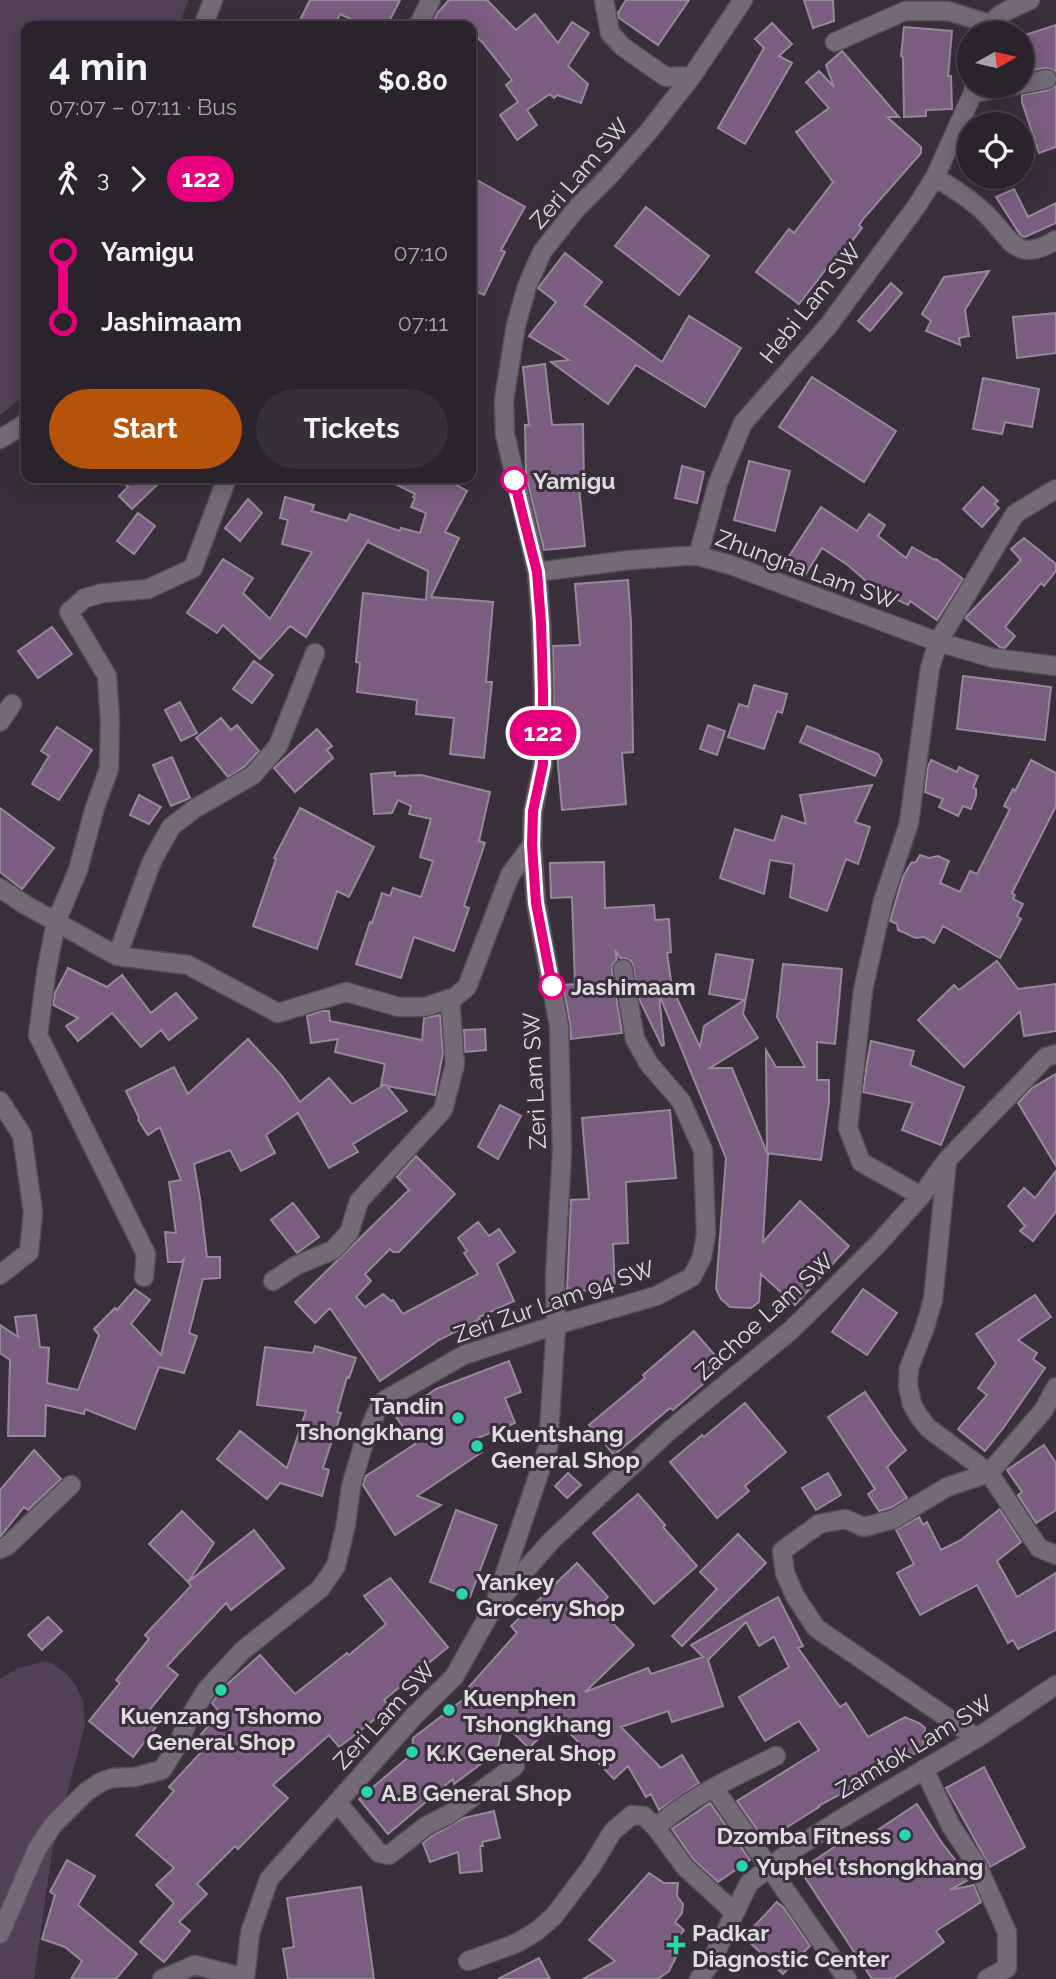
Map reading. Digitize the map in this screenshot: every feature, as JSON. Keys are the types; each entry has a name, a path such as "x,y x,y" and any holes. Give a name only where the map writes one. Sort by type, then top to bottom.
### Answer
{"street":[{"path":"205,21 214,0"},
{"path":"420,21 431,0"},
{"path":"604,0 610,33 623,47 666,77 692,76"},
{"name":"Zeri Lam SW","path":"245,1979 250,1933 269,1879 415,1715 454,1677 494,1606 548,1447 556,1325 555,1276 562,1152 559,1026 536,903 532,845 533,811 543,764 543,677 537,572 505,434 504,400 516,325 527,286 542,251 576,209 649,131 692,76 743,0"},
{"path":"995,21 1004,12 1030,0"},
{"path":"835,42 905,11 948,11 970,21"},
{"path":"1034,82 1047,79"},
{"name":"Hebi Lam SW","path":"698,556 718,482 743,423 828,326 916,207 934,177 970,98"},
{"path":"934,177 968,198 1018,248 1034,251 1056,240"},
{"path":"0,439 21,425"},
{"path":"144,1277 146,1254 38,1035 46,974 57,922 78,870 95,807 109,769 107,676 69,612 85,598 103,593 148,589 193,568 225,483"},
{"path":"921,1196 862,1161 848,1128 863,990 883,901 909,823 930,668 938,642 1015,514 1056,489"},
{"name":"Zhungna Lam SW","path":"537,572 630,560 698,556 731,565 938,642 993,658 1056,666"},
{"path":"117,956 152,861 171,827 194,809 253,775 278,746 315,653"},
{"path":"0,722 12,704"},
{"path":"0,888 117,956 188,965 278,1013 346,992 399,1007 425,1007 456,997 467,987 510,875 532,845"},
{"name":"Zeri Zur Lam 94 SW","path":"0,1934 37,1849 53,1825 86,1792 101,1782 162,1770 207,1689 242,1651 326,1582 336,1566 351,1486 363,1446 376,1413 385,1400 464,1355 656,1296 692,1277 702,1257 706,1234 703,1150 681,1101 649,1064 635,1039 623,969"},
{"path":"273,1281 295,1266 333,1250 349,1233 359,1201 443,1110 455,1064 450,999"},
{"name":"Zachoe Lam SW","path":"494,1606 551,1541 669,1431 790,1331 877,1245 921,1196 947,1160 1046,1057 1056,1054"},
{"path":"0,1101 22,1135 33,1212 29,1252 0,1275"},
{"path":"947,1160 933,1300 909,1368 908,1386 912,1404 928,1428 989,1473 1039,1548 1056,1555"},
{"path":"977,1738 816,1628 794,1596 785,1573 782,1551 818,1524 845,1519 864,1527 894,1519 947,1488 989,1473 1043,1411 1056,1387"},
{"path":"0,1549 71,1485"},
{"name":"Zamtok Lam SW","path":"699,1979 710,1964 749,1883 839,1820 977,1738 1056,1685"},
{"path":"656,1828 669,1815 713,1788 776,1756"},
{"path":"337,1802 379,1853 389,1854 514,1766"},
{"path":"925,1769 951,1826 978,1867 1007,1932 1007,1968 987,1979"},
{"path":"713,1788 847,1979"},
{"path":"468,1961 517,1943 554,1916 592,1867 613,1831 632,1815 644,1816 685,1867 735,1913"},
{"path":"162,1979 195,1965 245,1979"}],"shaded area":[{"path":"0,0 189,0 180,21 21,21 21,398 0,415"},
{"path":"50,1662 67,1674 76,1686 83,1702 85,1725 52,1852 34,1979 0,1979 0,1679 18,1668"}],"building":[{"path":"310,0 400,0 390,21 355,21 340,14 336,21 300,21"},
{"path":"449,0 487,0 516,30 535,14 558,43 572,22 589,33 568,66 588,84 581,103 557,95 554,98 550,94 527,110 537,125 517,140 500,115 518,102 506,85 512,80 476,37 476,21 434,21"},
{"path":"626,0 689,0 658,45 619,18 618,13"},
{"path":"804,0 833,0 834,21 813,28"},
{"path":"772,23 792,44 779,56 792,63 745,144 718,128 764,48 755,39"},
{"path":"1056,25 1056,72 1045,68 1034,70 1034,32"},
{"path":"904,27 952,31 948,76 951,76 952,109 926,110 926,116 904,117 901,56"},
{"path":"842,51 899,117 887,117 921,147 921,153 863,219 859,225 862,228 799,304 756,272 789,229 794,233 833,182 796,132 829,108 806,82 819,71 834,87 826,65"},
{"path":"1056,85 1056,147 1039,153 1034,138 1034,112 1025,112 1022,98 1034,98 1034,93 1049,90"},
{"path":"476,182 525,207 501,250 505,252 484,295 476,291"},
{"path":"1014,189 1028,217 1056,203 1056,223 1025,237 1021,236 996,197"},
{"path":"646,207 709,256 679,295 615,246"},
{"path":"565,253 602,282 584,305 662,362 689,316 741,348 705,407 636,365 608,404 551,362 569,360 529,336 556,302 538,288"},
{"path":"989,271 965,310 969,336 959,338 960,345 926,331 931,321 922,314 944,277"},
{"path":"891,283 902,293 870,331 858,321"},
{"path":"1056,313 1056,353 1017,358 1013,317"},
{"path":"545,364 552,425 583,424 584,487 579,487 585,546 544,550 526,476 525,425 529,425 523,367"},
{"path":"812,377 896,431 864,482 779,427"},
{"path":"983,378 1039,389 1032,427 1005,422 1002,434 973,429"},
{"path":"749,461 790,471 775,531 734,520"},
{"path":"682,466 704,472 697,503 675,498"},
{"path":"124,483 159,483 132,509 119,496 128,487"},
{"path":"394,483 453,483 467,491 445,532 459,538 431,597 493,602 486,682 492,682 484,758 450,754 454,718 416,714 417,700 357,692 360,663 356,662 363,593 426,600 428,571 368,541 306,637 290,626 260,659 223,625 217,633 187,613 223,559 253,578 243,593 270,619 312,552 282,544 288,520 280,518 285,497 314,505 312,511 347,521 350,514 400,531 401,528 420,533 426,513 411,507 415,494"},
{"path":"983,487 998,501 994,504 999,508 982,527 963,509"},
{"path":"248,499 262,513 240,541 225,528"},
{"path":"821,507 857,531 869,514 885,525 878,536 906,558 912,547 936,559 963,579 937,620 910,601 908,605 876,590 849,566 822,548 804,577 784,564"},
{"path":"138,513 155,526 134,554 117,541"},
{"path":"1024,538 1056,564 1056,571 1044,586 1041,583 1005,627 1015,636 1005,648 1001,648 965,618 1021,560 1011,549"},
{"path":"628,580 633,752 622,753 626,804 562,810 557,754 554,754 553,646 580,645 575,584"},
{"path":"52,627 72,654 38,678 18,651"},
{"path":"254,661 273,675 252,703 233,689"},
{"path":"963,676 1051,687 1045,740 957,729"},
{"path":"754,685 787,694 782,713 777,711 764,749 728,737 739,704 748,707"},
{"path":"180,702 197,733 181,741 165,710"},
{"path":"221,718 231,730 237,725 259,751 244,767 228,777 196,738"},
{"path":"708,725 725,731 717,755 700,749"},
{"path":"807,726 878,754 882,761 875,776 800,742"},
{"path":"57,727 92,750 59,800 32,784 49,756 41,751"},
{"path":"317,729 332,746 327,750 333,758 295,792 274,768"},
{"path":"172,757 190,798 171,806 153,765"},
{"path":"931,760 957,772 959,767 978,776 973,788 976,789 976,796 971,809 963,806 958,816 939,807 943,799 925,792"},
{"path":"1031,760 1056,773 1056,806 1012,893 1015,895 1013,899 1023,904 1017,916 1021,919 1000,958 943,926 934,943 924,937 916,938 898,930 897,924 890,921 903,877 911,863 916,862 920,855 929,858 938,856 949,861 940,883 960,892 970,871 977,874 1010,809 1004,806"},
{"path":"395,772 395,776 421,775 490,792 479,841 485,843 464,906 469,908 454,951 414,937 401,978 356,964 382,893 390,896 393,888 421,897 433,861 420,857 431,819 409,814 411,806 398,800 392,813 374,814 371,774"},
{"path":"872,785 855,822 870,827 858,864 846,859 827,911 790,897 794,864 770,860 764,894 720,878 735,829 774,841 782,816 806,824 800,795"},
{"path":"139,795 161,807 149,824 130,815"},
{"path":"0,808 54,848 22,889 0,872"},
{"path":"300,808 374,847 349,897 337,891 317,949 253,926 276,859 274,858"},
{"path":"604,862 605,908 654,905 655,920 669,919 671,952 667,953 672,988 700,1047 704,1026 744,1000 709,994 716,954 753,960 743,1014 758,1038 710,1068 732,1068 768,1155 763,1242 800,1201 849,1246 795,1305 761,1274 759,1302 751,1308 730,1307 721,1299 716,1289 726,1158 659,994 662,1046 640,1001 632,962 620,958 615,950 617,960 612,971 622,1033 571,1039 563,985 575,984 572,897 551,898 550,863"},
{"path":"997,961 1018,989 1056,984 1056,1031 1024,1036 1020,1011 964,1067 918,1020 954,985 959,990"},
{"path":"783,964 842,969 835,1044 817,1042 817,1080 829,1080 829,1102 821,1160 767,1153 766,1050 776,1067 805,1067 777,1017"},
{"path":"68,968 107,987 122,975 151,1013 176,993 197,1018 169,1040 161,1030 141,1047 112,1013 78,1041 66,1026 78,1018 53,1005 55,993"},
{"path":"329,1011 330,1021 422,1040 424,1018 440,1015 443,1053 435,1095 387,1086 407,1111 353,1144 358,1152 329,1168 298,1113 266,1135 275,1153 241,1171 230,1150 194,1164 207,1257 220,1257 220,1278 203,1279 189,1333 197,1336 184,1373 159,1367 135,1429 85,1409 84,1414 46,1405 45,1436 8,1436 10,1360 0,1353 0,1325 18,1337 15,1317 36,1315 40,1347 49,1348 47,1383 78,1390 99,1335 94,1329 115,1308 117,1310 135,1289 150,1300 131,1324 161,1355 184,1259 181,1262 168,1262 165,1232 176,1233 169,1182 181,1180 160,1127 148,1135 138,1120 126,1091 174,1067 188,1094 248,1039 282,1076 300,1102 329,1078 352,1104 384,1085 381,1085 385,1064 335,1052 338,1039 311,1043 307,1016"},
{"path":"485,1029 486,1050 465,1052 464,1030"},
{"path":"871,1041 914,1051 910,1065 964,1087 941,1145 902,1130 913,1103 863,1092"},
{"path":"1056,1074 1056,1166 1018,1103 1032,1088"},
{"path":"500,1105 521,1116 498,1159 478,1147"},
{"path":"670,1110 676,1178 626,1182 628,1243 613,1244 615,1290 567,1291 571,1200 589,1199 582,1118"},
{"path":"416,1156 455,1194 399,1252 390,1249 365,1274 371,1281 356,1297 365,1307 383,1294 393,1300 403,1314 478,1274 458,1238 478,1222 489,1236 499,1229 515,1252 497,1264 514,1301 439,1340 380,1381 330,1308 315,1323 295,1302 409,1190 397,1177"},
{"path":"1056,1171 1056,1212 1033,1241 1020,1231 1025,1226 1008,1206 1024,1188 1035,1198"},
{"path":"293,1203 319,1237 297,1253 271,1220"},
{"path":"863,1289 897,1313 867,1355 832,1332"},
{"path":"1035,1295 1051,1317 1018,1340 1037,1353 1033,1359 1045,1368 985,1451 958,1429 987,1395 978,1388 996,1363 976,1334"},
{"path":"694,1331 724,1366 673,1410 670,1408 614,1455 589,1425 645,1378 643,1375"},
{"path":"315,1346 356,1358 349,1378 347,1377 337,1412 341,1413 323,1468 329,1470 322,1496 280,1483 267,1499 217,1459 240,1431 287,1468 306,1411 257,1405 265,1347 313,1353"},
{"path":"509,1361 521,1392 505,1398 515,1423 473,1440 482,1452 417,1496 441,1505 395,1535 363,1485 366,1476 415,1444 396,1417 436,1389"},
{"path":"865,1392 906,1450 887,1467 907,1498 879,1511 868,1494 875,1489 828,1417"},
{"path":"745,1403 786,1452 745,1486 749,1491 717,1518 670,1462"},
{"path":"1044,1445 1056,1463 1056,1510 1036,1523 1018,1495 1022,1492 1007,1470"},
{"path":"34,1450 61,1479 28,1510 24,1507 0,1537 0,1490"},
{"path":"568,1473 581,1485 567,1498 555,1486"},
{"path":"828,1473 841,1495 816,1510 802,1488"},
{"path":"638,1494 697,1566 654,1604 593,1533"},
{"path":"1000,1509 1021,1542 997,1561 1017,1597 1056,1573 1056,1630 1018,1649 1013,1640 1008,1643 977,1585 920,1615 897,1573 914,1564 896,1530 919,1517 923,1525 927,1522 941,1550 961,1540"},
{"path":"456,1510 497,1525 470,1597 430,1582"},
{"path":"182,1511 214,1543 188,1582 149,1544"},
{"path":"254,1530 284,1568 231,1610 226,1603 167,1666 178,1675 147,1713 159,1723 133,1757 89,1721 120,1683 116,1680 149,1639 145,1635 191,1586 188,1582"},
{"path":"738,1534 766,1563 682,1646 672,1636 717,1589 700,1572"},
{"path":"577,1563 608,1597 597,1607 634,1645 585,1692 648,1668 651,1674 703,1657 691,1645 778,1597 803,1646 798,1648 840,1707 846,1703 868,1737 905,1717 925,1728 923,1749 849,1792 848,1790 818,1806 765,1841 737,1801 819,1750 799,1721 765,1741 739,1697 789,1667 774,1637 759,1646 746,1622 708,1660 723,1706 672,1722 668,1711 621,1727 661,1768 682,1755 699,1783 659,1810 651,1794 646,1797 628,1766 614,1779 557,1720 529,1748 503,1723 497,1752 454,1784 453,1779 388,1834 359,1799 412,1754 413,1738 473,1692 468,1688 517,1633 511,1626"},
{"path":"390,1578 448,1647 384,1700 390,1707 351,1738 339,1747 329,1735 273,1785 288,1798 238,1849 235,1846 197,1884 207,1894 179,1922 190,1931 164,1962 140,1942 174,1903 156,1885 174,1868 136,1835 174,1791 169,1787 204,1749 195,1741 220,1713 212,1703 224,1687 260,1655 295,1694 386,1624 364,1596"},
{"path":"48,1617 62,1631 42,1650 28,1635"},
{"path":"984,1767 1025,1847 990,1867 946,1788"},
{"path":"710,1803 750,1860 718,1882 693,1859 672,1829"},
{"path":"917,1804 970,1879 950,1890 974,1885 981,1902 936,1931 944,1942 893,1979 872,1979 800,1870 849,1837 855,1845"},
{"path":"494,1811 500,1838 482,1842 482,1871 460,1873 458,1852 430,1862 423,1843 464,1818"},
{"path":"67,1860 95,1876 78,1905 137,1954 116,1979 71,1979 82,1961 65,1947 42,1939 55,1895 50,1892"},
{"path":"649,1873 664,1883 678,1883 677,1896 683,1904 682,1913 675,1922 684,1930 669,1949 676,1957 669,1971 658,1979 583,1979 615,1961 589,1940"},
{"path":"361,1887 374,1979 288,1979 283,1949 294,1947 287,1898"},
{"path":"777,1902 810,1946 783,1974 744,1937"},
{"path":"539,1958 550,1979 498,1979"}],"bus line":[{"name":"122","path":"514,480 537,572 541,623 543,764 533,811 532,845 536,903 552,986"}],"place":[{"name":"Yamigu","path":"514,480"},
{"name":"Jashimaam","path":"552,986"},
{"name":"Tandin Tshongkhang","path":"458,1418"},
{"name":"Kuentshang General Shop","path":"477,1446"},
{"name":"Yankey Grocery Shop","path":"462,1594"},
{"name":"Kuenzang Tshomo General Shop","path":"221,1690"},
{"name":"Kuenphen Tshongkhang","path":"449,1710"},
{"name":"K.K General Shop","path":"412,1752"},
{"name":"A.B General Shop","path":"367,1792"},
{"name":"Dzomba Fitness","path":"905,1835"},
{"name":"Yuphel tshongkhang","path":"742,1866"},
{"name":"Padkar Diagnostic Center","path":"676,1945"}]}
